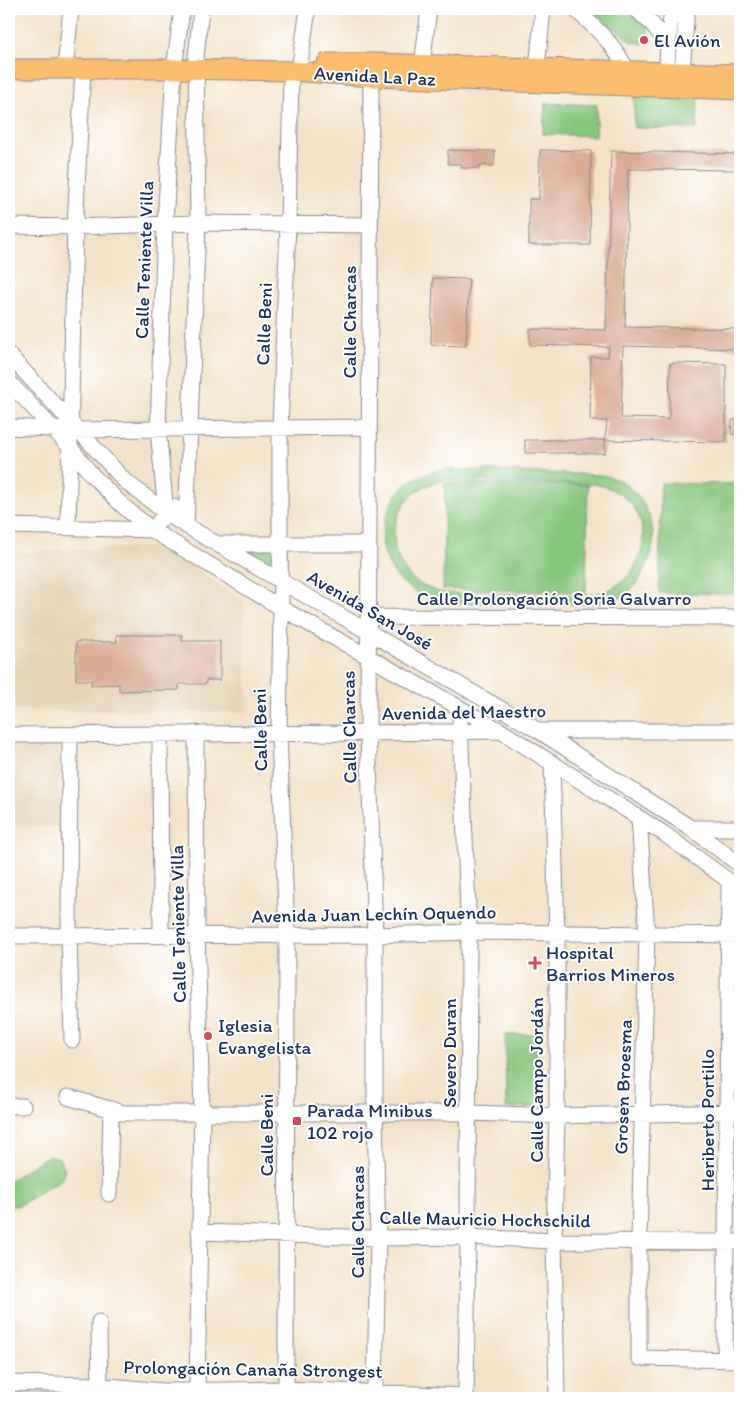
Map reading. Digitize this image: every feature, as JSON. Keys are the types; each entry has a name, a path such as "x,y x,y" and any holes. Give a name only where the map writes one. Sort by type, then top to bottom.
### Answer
{"main road":[{"name":"Avenida La Paz","path":"9,58 71,65"},
{"name":"Avenida La Paz","path":"9,69 71,65 174,63 673,80 740,90"},
{"name":"Avenida La Paz","path":"421,72 537,68 630,78"},
{"name":"Avenida La Paz","path":"673,80 740,74"}],"street":[{"path":"68,527 70,447 73,426 75,227 71,9"},
{"name":"Calle Teniente Villa","path":"166,513 158,429 165,224 174,63 182,9"},
{"path":"186,526 198,223 196,64 202,9"},
{"name":"Calle Beni","path":"286,1388 287,935 279,734 281,608 280,429 296,67 308,9"},
{"path":"421,72 429,9"},
{"path":"537,68 543,9"},
{"path":"575,9 607,39 630,78"},
{"path":"636,9 654,25 668,46"},
{"path":"672,9 668,46 673,80"},
{"path":"673,80 687,9"},
{"name":"Calle Charcas","path":"371,70 368,733 375,935 378,1238 375,1391"},
{"path":"9,226 75,227 198,223 370,225"},
{"name":"Avenida San José","path":"9,355 124,480 166,513 216,544 539,730 691,828 740,865"},
{"path":"9,382 70,447 98,481 123,506 152,530 281,608 501,730 639,818 734,885"},
{"path":"9,427 52,429 73,426 158,429 280,429 369,427"},
{"path":"152,530 166,513 187,497"},
{"path":"9,526 152,530"},
{"path":"216,544 369,544"},
{"name":"Calle Prolongación Soria Galvarro","path":"368,617 740,618"},
{"name":"Severo Duran","path":"459,708 469,932 466,1397"},
{"name":"Avenida del Maestro","path":"9,735 279,734 460,730 740,731"},
{"name":"Calle Teniente Villa","path":"160,733 161,936"},
{"name":"Calle Teniente Villa","path":"196,733 197,935 202,1113 197,1390"},
{"path":"70,735 69,937 72,1040"},
{"name":"Calle Campo Jordán","path":"552,763 557,934 557,1116 554,1241 557,1398"},
{"name":"Grosen Broesma","path":"639,818 647,933 639,1241 639,1358 733,1360"},
{"path":"691,828 740,828"},
{"name":"Heriberto Portillo","path":"733,1360 734,885"},
{"name":"Avenida Juan Lechín Oquendo","path":"9,936 375,935 469,932 734,935"},
{"path":"68,1097 123,1112 287,1114 469,1113 557,1116 733,1112"},
{"path":"109,1194 111,1109"},
{"name":"Calle Mauricio Hochschild","path":"199,1232 378,1238 468,1237 554,1241 733,1242"},
{"path":"98,1322 99,1392"},
{"name":"Prolongación Canaña Strongest","path":"9,1383 99,1392 286,1388 466,1397"},
{"path":"114,1398 163,1391"}],"shaded area":[{"path":"163,546 244,602 248,712 9,710 9,553"},
{"path":"9,744 60,745 59,827 9,827"}],"green space":[{"path":"590,9 626,9 648,28 647,39 642,44 630,41"},
{"path":"634,95 698,96 697,129 634,128"},
{"path":"545,103 597,105 596,136 543,134"},
{"path":"443,469 602,475 619,480 634,492 642,502 652,524 653,547 640,578 625,595 603,603 588,604 441,603 412,590 392,570 386,558 383,544 383,529 391,504 404,487 411,481","holes":["446,480 592,484 614,490 630,503 639,519 643,538 640,556 630,574 613,587 590,595 441,593 411,577 401,564 396,553 394,531 397,519 408,499 417,491 427,486"]},
{"path":"445,483 588,485 586,592 443,589"},
{"path":"661,483 740,484 740,594 659,593"},
{"path":"242,549 273,550 273,567"},
{"path":"537,1034 537,1107 506,1108 505,1035"},
{"path":"49,1155 58,1157 65,1169 63,1178 18,1206 9,1206 9,1181"},
{"path":"9,1392 85,1394 85,1397 9,1398"}],"building":[{"path":"448,150 495,151 494,166 480,165 480,168 461,168 462,164 448,164"},
{"path":"540,150 591,151 590,245 529,245 529,199 539,199"},
{"path":"611,151 740,154 740,170 628,169 625,327 740,329 740,349 623,346 621,418 669,419 670,363 726,364 726,442 605,440 607,421 590,421 591,357 608,357 609,347 530,345 530,329 606,330"},
{"path":"433,278 469,279 466,346 431,345"},
{"path":"732,420 740,420 740,434 731,434"},
{"path":"525,440 605,440 605,453 525,453"},
{"path":"116,635 182,635 182,641 220,641 220,680 206,680 206,684 179,684 179,690 119,691 119,684 91,685 91,680 76,680 76,642 117,642"}],"place":[{"name":"El Avión","path":"644,40"},
{"name":"Hospital Barrios Mineros","path":"535,963"},
{"name":"Iglesia Evangelista","path":"208,1036"},
{"name":"Parada Minibus 102 rojo","path":"297,1121"}]}
